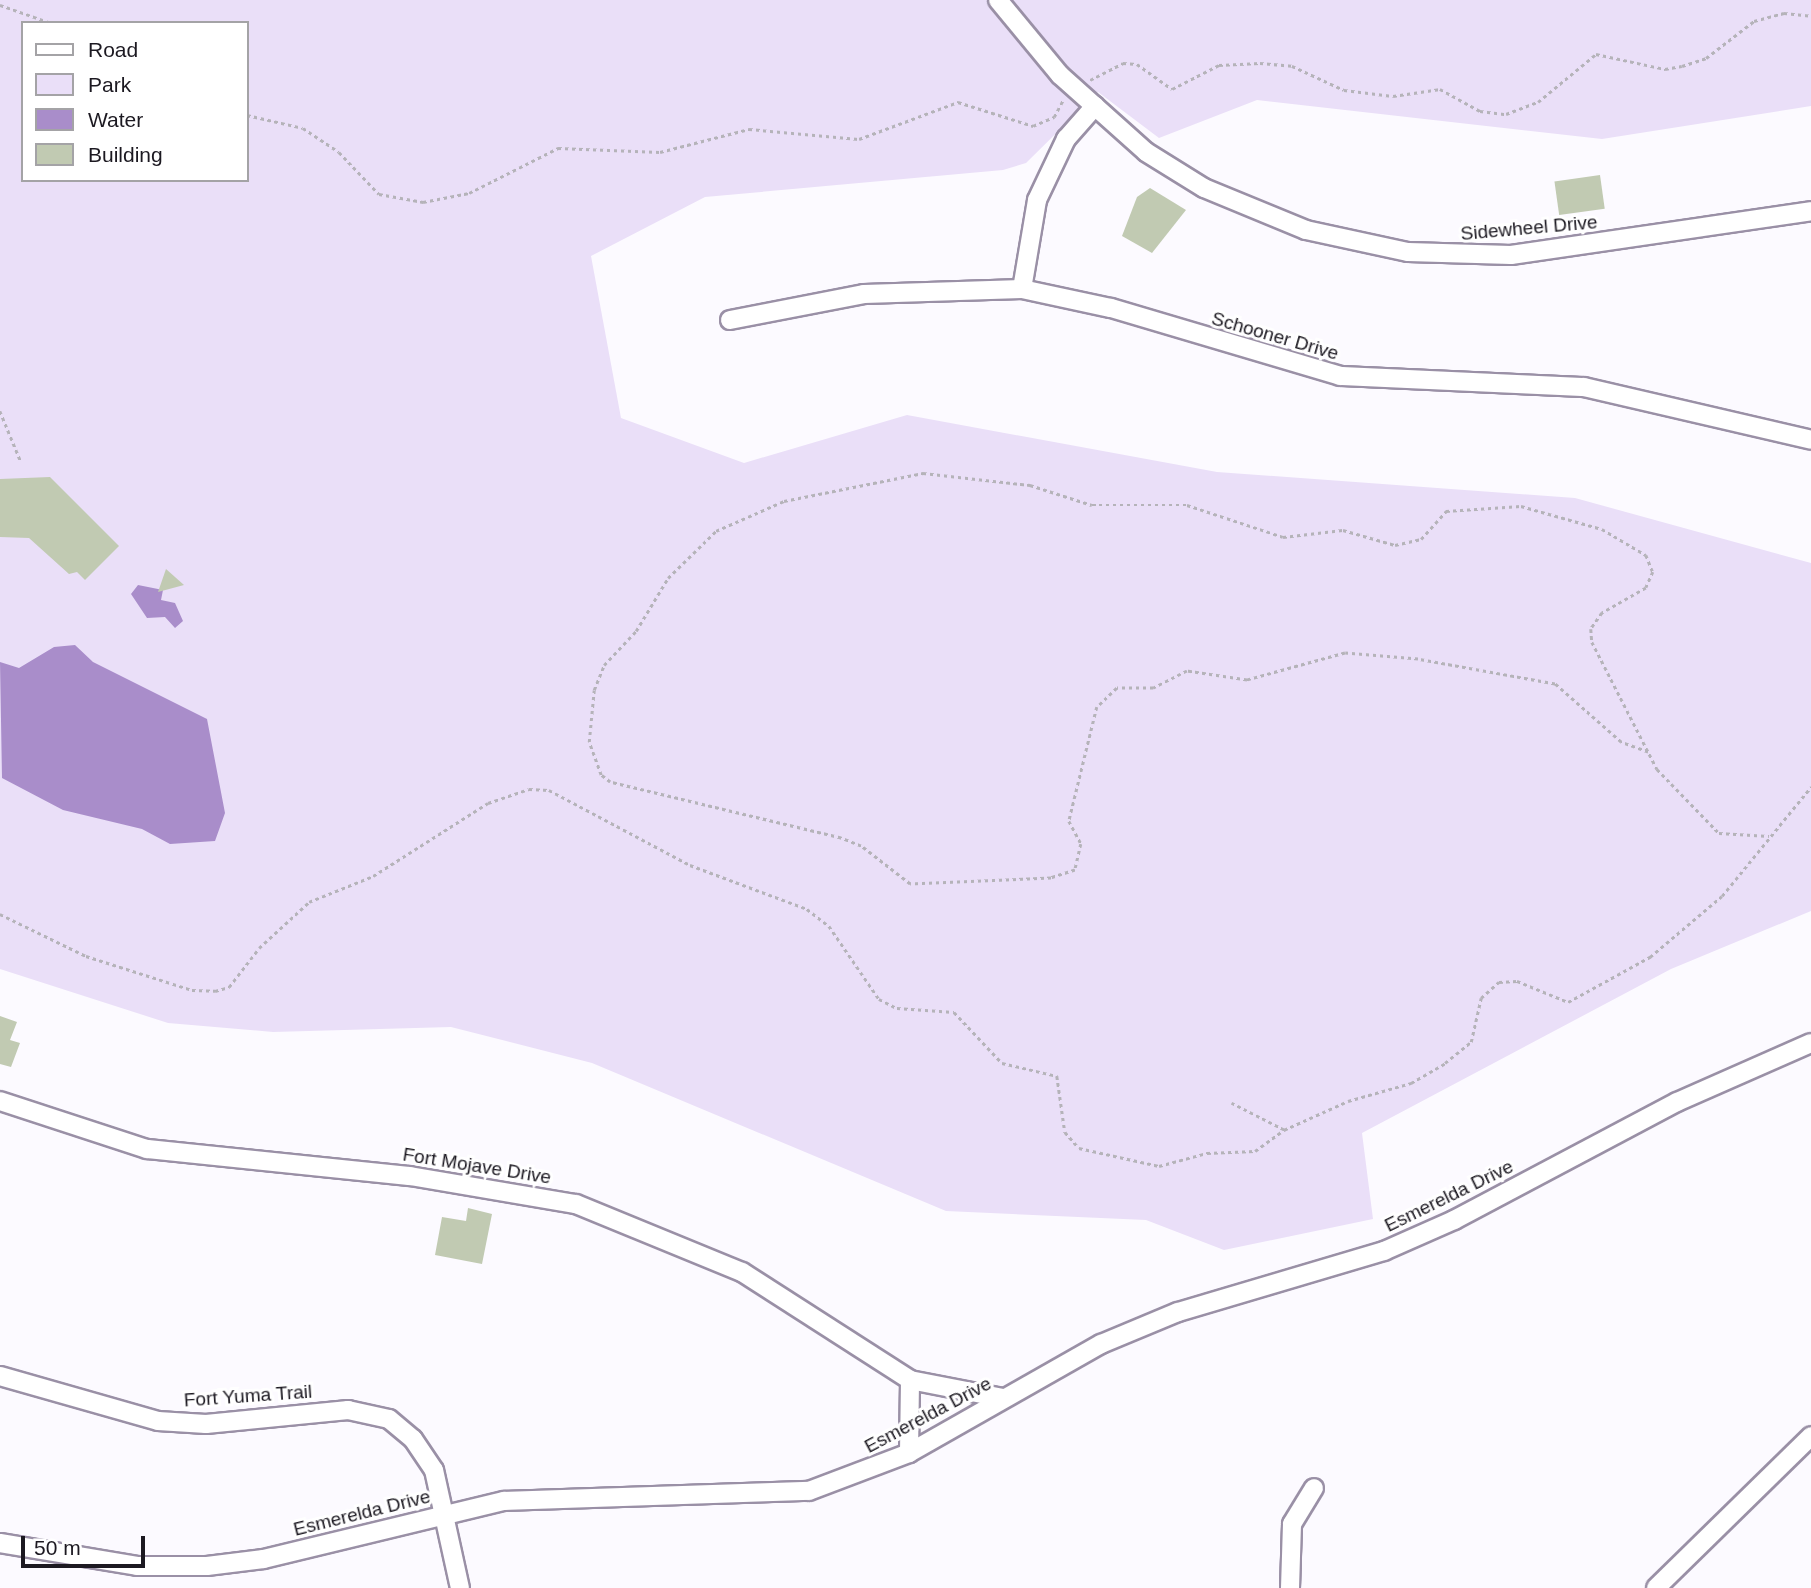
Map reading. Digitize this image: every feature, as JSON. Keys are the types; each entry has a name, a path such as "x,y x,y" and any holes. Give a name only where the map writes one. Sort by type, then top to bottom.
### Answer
{"street":[{"name":"Sidewheel Drive","path":"998,0 1075,88 1146,152 1247,208 1306,230 1408,252 1511,255 1811,211"},
{"path":"1022,289 1037,200 1066,139 1095,106"},
{"name":"Schooner Drive","path":"730,320 864,294 1022,289 1111,308 1340,376 1584,387 1811,440"},
{"name":"Esmerelda Drive","path":"0,1543 137,1566 207,1566 264,1559 444,1515 565,1495 809,1490 909,1453 1101,1344 1178,1312 1384,1251 1677,1102 1811,1043"},
{"name":"Fort Mojave Drive","path":"0,1101 147,1150 410,1176 576,1204 742,1272 910,1380"},
{"name":"Fort Yuma Trail","path":"0,1376 158,1421 206,1424 348,1410 389,1419 413,1438 434,1470 460,1588"},
{"path":"909,1453 910,1380 1003,1398"},
{"path":"1656,1588 1811,1436"},
{"path":"1290,1588 1292,1524 1314,1488"}],"path":[{"path":"0,5 45,21"},
{"path":"248,115 303,128 339,152 379,194 423,202 469,193 558,148 660,152 749,129 859,139 958,102 1033,126 1054,117 1075,88 1123,63 1148,70 1172,89 1219,65 1260,63 1292,66 1355,91 1393,96 1440,89 1458,94 1480,111 1506,114 1538,102 1595,54 1665,69 1706,58 1754,21 1784,13 1811,16"},
{"path":"0,411 21,462"},
{"path":"1648,752 1621,742 1555,684 1418,659 1345,653 1247,680 1187,671 1153,688 1117,688 1097,707 1069,821 1081,844 1075,870 1051,877 910,884 861,846 841,838 610,782 601,775 589,742 594,690 604,666 703,541 769,505 910,472 1030,485 1092,505 1187,505 1301,540 1343,530 1409,544 1446,512 1505,506 1602,529 1646,555 1653,572 1646,588 1602,613 1591,629 1648,752 1719,833 1769,836"},
{"path":"0,914 86,956 192,990 215,991 229,987 259,948 309,902 373,876 498,798 549,790 690,865 807,909 829,926 879,999 897,1008 954,1012 1002,1063 1058,1076 1065,1132 1079,1148 1159,1166 1207,1153 1255,1151 1284,1130 1348,1101 1411,1083 1445,1063 1471,1042 1482,998 1499,982 1517,981 1568,1002 1650,957 1704,915 1811,787"},
{"path":"1231,1103 1284,1130"}],"green space":[{"path":"0,0 1811,0 1811,106 1602,139 1257,100 1159,138 1098,92 1026,163 1003,170 705,197 591,256 621,418 744,463 907,415 1217,472 1575,498 1811,563 1811,911 1671,969 1362,1133 1373,1219 1224,1250 1146,1220 946,1211 592,1063 451,1027 273,1032 168,1023 0,969"}],"water":[{"path":"138,585 163,590 161,600 175,603 183,621 175,628 165,617 147,618 131,594"},
{"path":"75,645 93,662 207,719 225,813 215,841 170,844 142,829 63,810 2,778 0,662 19,668 54,647"}],"building":[{"path":"1600,175 1605,209 1559,215 1554,181"},
{"path":"1150,188 1186,210 1152,253 1122,236 1137,197"},
{"path":"50,477 119,546 85,580 77,572 69,574 29,538 0,537 0,479"},
{"path":"166,569 184,585 158,592"},
{"path":"0,1016 17,1022 10,1040 20,1043 11,1067 0,1064"},
{"path":"468,1208 492,1214 482,1264 435,1255 442,1217 466,1221"}]}
